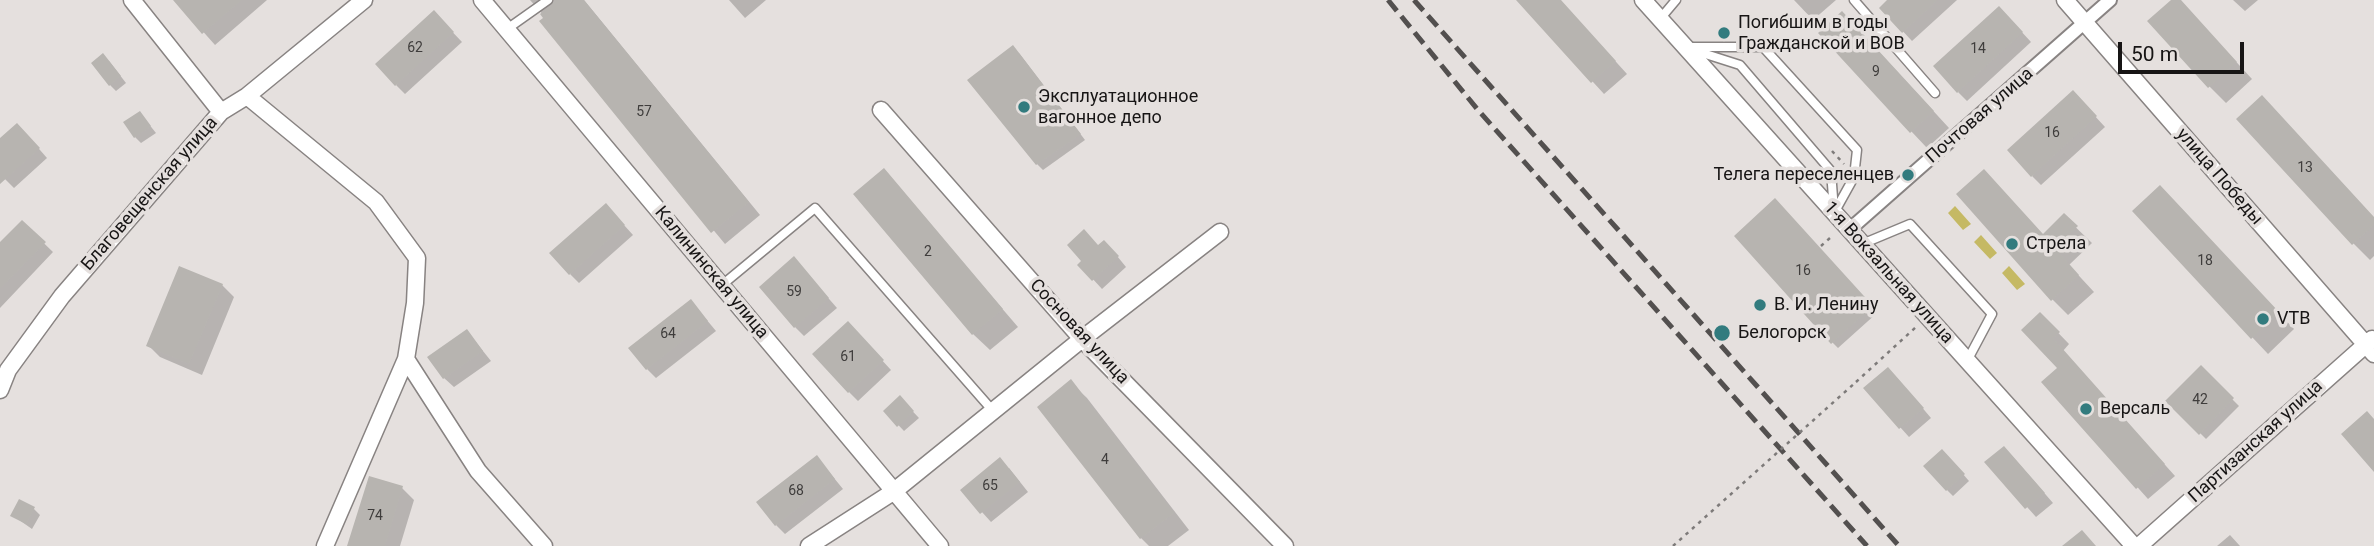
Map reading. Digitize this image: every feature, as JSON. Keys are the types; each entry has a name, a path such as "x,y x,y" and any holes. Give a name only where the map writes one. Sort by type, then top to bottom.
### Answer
{"street":[{"path":"132,0 221,112"},
{"name":"Благовещенская улица","path":"0,390 4,367 221,112 247,96 364,0"},
{"name":"Калининская улица","path":"482,0 940,546"},
{"name":"1-я Вокзальная улица","path":"1643,0 2136,546"},
{"name":"улица Победы","path":"2065,0 2371,345"},
{"name":"Почтовая улица","path":"1849,230 2110,0"},
{"path":"247,96 376,202 417,258 415,303 406,359 325,546"},
{"name":"Сосновая улица","path":"881,110 1082,339 1286,546"},
{"path":"809,546 893,492 1082,339 1220,232"},
{"name":"Партизанская улица","path":"2136,546 2371,345"},
{"path":"406,359 478,471 544,546"}],"lane":[{"path":"507,29 548,0"},
{"path":"1660,19 1676,0"},
{"path":"1854,0 1935,93"},
{"path":"1684,47 1763,47 1857,150 1854,177 1834,213"},
{"path":"1684,47 1740,65 1831,171 1834,213"},
{"path":"722,285 815,208 993,411"},
{"path":"1862,244 1910,224 1992,314 1967,361"}],"path":[{"path":"1821,246 1830,237 1840,239 1849,230"},
{"path":"1673,546 1920,324"}],"shaded area":[{"path":"1955,206 1971,224 1963,230 1948,213"},
{"path":"1981,235 1997,253 1990,259 1974,242"},
{"path":"2009,266 2025,284 2017,290 2002,273"}],"building":[{"path":"173,0 242,0 202,34"},
{"path":"555,0 584,0 749,202 711,233 539,21 543,18 540,14"},
{"path":"1516,0 1561,0 1616,61 1591,83"},
{"path":"1887,0 1938,0 1902,33 1879,8"},
{"path":"2171,0 2181,0 2237,62 2208,88 2147,21"},
{"path":"1999,6 2023,32 1957,93 1933,66"},
{"path":"434,10 454,32 395,86 375,64"},
{"path":"1842,11 1934,111 1910,133 1818,33"},
{"name":"Эксплуатационное вагонное депо","path":"1013,45 1081,134 1036,165 967,80"},
{"path":"103,53 121,76 109,86 91,63"},
{"path":"2073,90 2097,116 2031,177 2007,150"},
{"path":"2262,95 2374,217 2374,225 2352,245 2236,119"},
{"path":"140,111 151,126 134,138 123,122"},
{"path":"17,123 40,148 0,184 0,138"},
{"path":"884,168 1003,309 972,335 853,194"},
{"path":"1984,169 2043,234 2064,213 2078,226 2055,248 2079,275 2051,301 1956,194"},
{"path":"2160,185 2279,312 2251,339 2132,211"},
{"name":"Белогорск","path":"1775,198 1873,306 1831,344 1734,236"},
{"path":"606,203 625,225 569,275 549,253"},
{"path":"22,220 46,242 0,289 0,242"},
{"path":"1084,229 1098,245 1104,240 1119,256 1092,281 1077,265 1081,261 1067,245"},
{"path":"794,256 829,298 794,328 759,287"},
{"path":"179,266 223,284 189,364 146,346"},
{"path":"691,299 708,321 646,370 628,348"},
{"path":"2040,312 2060,332 2053,338 2165,464 2136,489 2041,382 2057,368 2021,330"},
{"path":"848,321 884,360 848,393 812,354"},
{"path":"467,329 483,351 443,379 427,357"},
{"path":"2201,365 2234,398 2199,435 2165,401"},
{"path":"1888,367 1924,408 1899,429 1863,388"},
{"path":"1071,379 1174,513 1140,539 1037,407"},
{"path":"900,395 914,411 897,427 883,411"},
{"path":"2367,411 2374,419 2374,472 2341,434"},
{"path":"2004,446 2045,493 2025,509 1984,462"},
{"path":"1942,449 1965,474 1946,491 1923,466"},
{"path":"817,455 835,479 775,526 756,502"},
{"path":"1000,457 1020,482 980,514 960,490"},
{"path":"369,476 403,486 385,546 347,546"},
{"path":"19,499 35,507 26,524 10,516"},
{"path":"2082,530 2096,546 2062,546"}],"railway":[{"path":"1388,0 1478,110 1867,546"},
{"path":"1414,0 1899,546"}],"place":[{"name":"Погибшим в годы Гражданской и ВОВ","path":"1724,33"},
{"name":"Эксплуатационное вагонное депо","path":"1024,107"},
{"name":"Телега переселенцев","path":"1908,175"},
{"name":"Стрела","path":"2012,244"},
{"name":"В. И. Ленину","path":"1760,305"},
{"name":"VTB","path":"2263,319"},
{"name":"Белогорск","path":"1722,333"},
{"name":"Версаль","path":"2086,409"}]}
